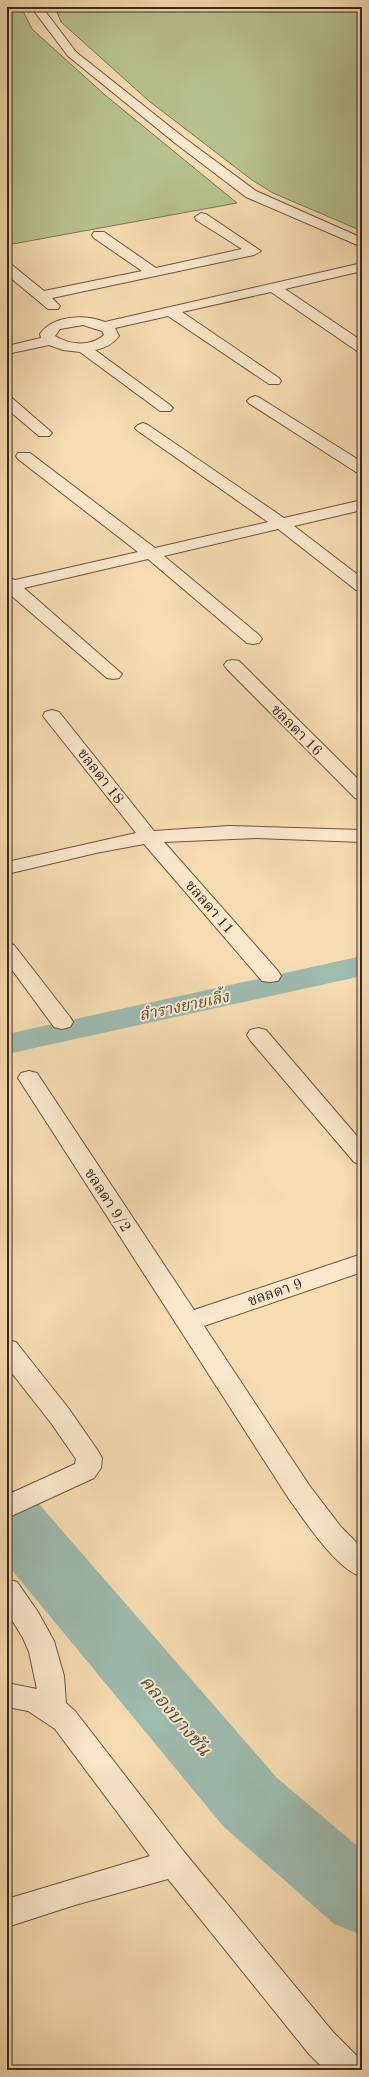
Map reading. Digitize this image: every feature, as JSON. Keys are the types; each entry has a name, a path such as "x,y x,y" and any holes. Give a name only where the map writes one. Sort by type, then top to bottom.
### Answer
{"street":[{"path":"36,7 69,52 179,140 251,194 362,243"},
{"path":"41,296 254,251 201,217"},
{"path":"99,235 153,272"},
{"path":"105,326 362,267"},
{"path":"7,268 72,322"},
{"path":"273,288 362,348"},
{"path":"171,311 274,381"},
{"path":"72,322 93,322 105,326 111,332 112,336 108,340 102,344 82,347 60,345 50,340 47,334 55,326 72,322"},
{"path":"346,337 362,334"},
{"path":"7,350 50,340"},
{"path":"82,347 165,408"},
{"path":"7,401 44,433"},
{"path":"255,401 362,469"},
{"path":"143,428 282,524 362,586"},
{"path":"24,456 152,554 253,639"},
{"path":"8,585 152,554 362,505"},
{"path":"8,585 113,674"},
{"name":"ชลลดา 16","path":"233,665 362,794"},
{"name":"ชลลดา 18","path":"52,716 149,837"},
{"path":"7,868 87,849 149,837 236,833 362,836"},
{"name":"ชลลดา 11","path":"149,837 270,976"},
{"path":"7,950 62,1022"},
{"path":"258,1035 362,1157"},
{"name":"ชลลดา 9/2","path":"29,1078 299,1492 331,1534 362,1566"},
{"name":"ชลลดา 9","path":"187,1322 362,1263"},
{"path":"7,1349 60,1416 89,1458 88,1468 85,1471 7,1506"},
{"path":"7,1590 28,1619 41,1643 50,1676 51,1707"},
{"path":"7,1695 27,1697 51,1707 65,1720 174,1863 321,2043 348,2070"},
{"path":"7,1913 75,1891 174,1863"}],"green space":[{"path":"7,7 21,7 32,29 105,95 237,203 7,245"},
{"path":"55,7 362,7 362,231 273,193 252,180 149,101 61,22"}],"waterway":[{"name":"ลำรางยายเลิ้ง","path":"7,1044 362,966"},
{"name":"คลองบางชัน","path":"7,1515 250,1802 362,1899"}]}
